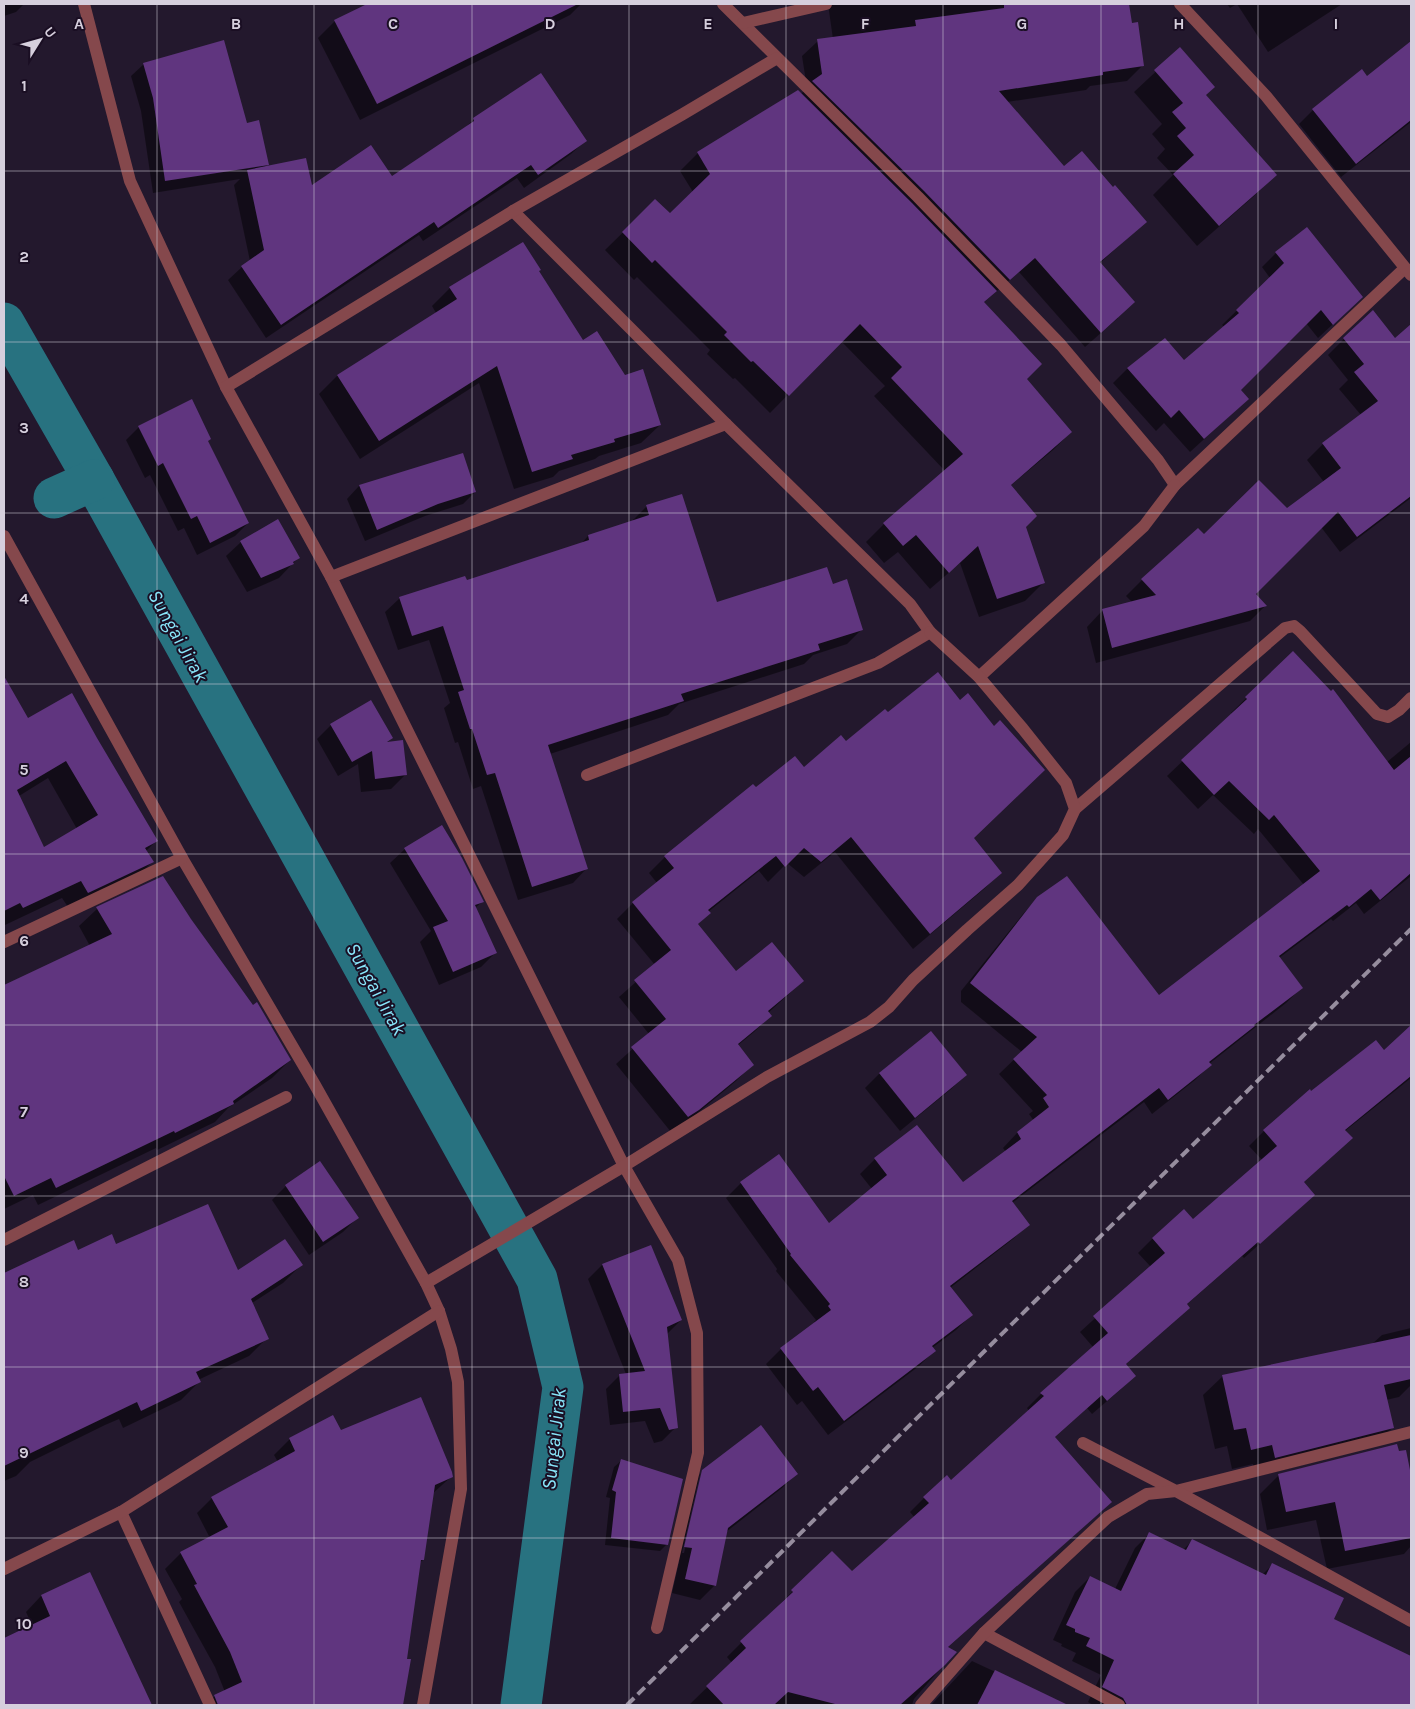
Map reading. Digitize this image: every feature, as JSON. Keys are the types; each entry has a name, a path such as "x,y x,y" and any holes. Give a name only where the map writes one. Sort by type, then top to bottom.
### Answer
{"street":[{"path":"84,4 130,181 226,387 331,577 624,1166 678,1260 697,1333 698,1454 657,1628"},
{"path":"723,4 918,196 1061,345 1158,460 1175,485"},
{"path":"743,23 826,4"},
{"path":"979,678 1144,526 1175,485 1408,272 1266,96 1180,4"},
{"path":"226,387 514,211 777,58"},
{"path":"514,211 726,424 910,604 930,632 979,678 1066,783 1075,809"},
{"path":"331,577 726,424"},
{"path":"4,536 182,858 315,1085 426,1283 439,1311 451,1349 458,1382 461,1489 422,1705"},
{"path":"426,1283 624,1166 767,1077 870,1022 889,1007 913,980 1018,885 1063,835 1075,809 1286,628 1294,626 1300,631 1376,714 1388,717 1399,710 1411,698"},
{"path":"587,775 878,663 930,632"},
{"path":"4,942 182,858"},
{"path":"4,1240 286,1097"},
{"path":"4,1569 121,1512 439,1311"},
{"path":"921,1705 984,1632 1108,1517 1147,1494 1176,1491 1411,1432"},
{"path":"1083,1443 1176,1491 1411,1621"},
{"path":"121,1512 210,1705"},
{"path":"984,1632 1119,1705"}],"building":[{"path":"367,4 578,4 377,104 334,20"},
{"path":"1004,4 1129,4 1132,23 1138,22 1144,66 1103,72 1103,75 999,91 1064,166 1082,151 1147,222 1100,262 1135,302 1101,333 1035,258 1010,280 924,191 812,81 822,74 817,39 916,26 915,20 1004,8"},
{"path":"224,40 247,123 259,120 269,165 165,181 153,98 143,63"},
{"path":"1411,41 1411,120 1356,164 1312,109 1362,69 1367,76"},
{"path":"1180,47 1215,87 1206,95 1277,175 1219,226 1173,174 1194,155 1177,136 1186,128 1172,112 1183,103 1154,70"},
{"path":"541,73 587,141 538,175 531,165 438,228 434,222 281,325 241,266 264,250 247,170 306,158 312,185 371,145 392,176 474,121 473,118"},
{"path":"798,90 912,203 997,291 984,302 1042,364 1027,379 1072,432 1011,485 1037,516 1026,527 1045,583 997,599 978,546 949,573 916,535 903,546 883,523 963,454 891,378 902,367 860,324 789,396 724,335 727,332 655,260 652,263 622,232 655,199 670,213 710,174 697,152"},
{"path":"1307,227 1363,297 1333,325 1321,310 1241,390 1249,399 1204,439 1179,410 1171,418 1127,368 1165,338 1184,360 1239,313 1236,310 1284,263 1275,252"},
{"path":"523,242 583,340 597,331 625,375 643,369 661,425 614,439 615,442 571,455 573,459 532,472 497,366 379,441 337,375 457,299 449,287"},
{"path":"1373,310 1395,338 1411,324 1411,496 1357,537 1338,512 1256,594 1267,606 1112,648 1102,609 1156,595 1141,579 1198,528 1204,534 1259,480 1287,508 1341,468 1322,443 1378,401 1354,372 1364,364 1343,338"},
{"path":"192,399 211,439 208,441 249,523 210,543 197,516 191,519 163,463 158,466 138,426"},
{"path":"463,453 476,492 438,504 377,530 359,485"},
{"path":"682,494 717,602 827,567 833,584 847,579 863,630 818,644 820,650 681,694 684,701 548,745 588,869 532,887 495,773 487,775 472,729 470,729 458,692 464,690 443,626 412,636 399,597 465,576 467,580 589,540 588,535 649,515 646,505"},
{"path":"278,519 300,558 293,562 294,564 261,578 240,541"},
{"path":"1293,651 1331,691 1333,689 1394,770 1411,756 1411,873 1380,900 1371,889 1349,907 1347,905 1279,956 1303,988 1209,1062 1212,1065 1168,1100 1159,1088 1012,1201 1030,1225 950,1286 973,1315 932,1346 936,1351 844,1421 818,1387 813,1391 780,1348 831,1310 828,1306 830,1304 790,1255 740,1182 779,1154 829,1223 887,1175 874,1158 917,1125 963,1182 1021,1139 1017,1132 1049,1107 1043,1098 1047,1095 1013,1059 1037,1037 970,983 1037,897 1067,876 1159,995 1320,871 1274,815 1269,820 1229,781 1214,795 1181,760 1247,699 1245,697"},
{"path":"938,672 960,700 968,693 994,726 1000,720 1045,770 974,838 1002,873 930,934 851,837 821,862 804,848 785,867 776,856 708,910 711,913 698,924 736,971 772,942 804,981 768,1011 772,1016 738,1044 754,1065 688,1117 631,1047 666,1019 634,980 671,950 632,902 674,868 664,856 753,784 756,787 795,756 804,767 841,735 846,741 885,709 888,712"},
{"path":"4,676 28,718 72,693 158,841 145,848 154,862 88,893 81,881 23,908 20,903 4,911","holes":["66,761 98,815 44,847 17,790"]},
{"path":"371,700 393,738 387,742 403,740 407,775 375,779 372,751 352,762 330,724"},
{"path":"442,825 462,858 484,902 475,905 497,953 453,972 433,927 448,921 404,848"},
{"path":"163,876 191,919 253,1005 257,1002 291,1060 233,1101 234,1104 175,1133 174,1131 56,1188 51,1178 14,1196 4,1176 4,985 112,934 96,907"},
{"path":"1411,1025 1411,1076 1345,1130 1353,1138 1304,1182 1315,1195 1260,1244 1258,1242 1187,1304 1190,1308 1126,1364 1136,1376 1107,1401 1102,1395 1055,1437 1112,1502 948,1647 957,1652 900,1705 839,1705 788,1692 774,1705 724,1705 706,1686 746,1648 740,1641 793,1592 791,1590 832,1551 852,1571 929,1503 923,1497 947,1475 951,1480 1044,1396 1040,1393 1108,1333 1093,1316 1165,1253 1152,1238 1184,1209 1193,1219 1277,1146 1263,1130 1310,1089 1311,1091 1376,1040 1384,1050"},
{"path":"931,1031 967,1075 915,1118 879,1073"},
{"path":"320,1161 359,1218 323,1242 285,1185"},
{"path":"208,1204 238,1270 285,1239 303,1265 251,1299 269,1339 196,1372 201,1382 141,1411 137,1402 4,1466 4,1273 74,1240 78,1250 112,1234 116,1244"},
{"path":"651,1245 682,1320 667,1327 678,1428 669,1430 660,1408 623,1412 619,1374 645,1371 602,1264"},
{"path":"1411,1335 1411,1379 1384,1385 1394,1428 1275,1458 1272,1445 1251,1450 1246,1428 1234,1430 1222,1375"},
{"path":"421,1397 453,1477 435,1485 424,1560 421,1560 407,1659 411,1659 403,1705 218,1705 214,1695 242,1682 230,1652 194,1585 197,1584 180,1552 228,1527 211,1497 295,1451 289,1438 333,1415 341,1430"},
{"path":"761,1425 798,1474 728,1528 716,1586 685,1579 692,1548 684,1547 702,1470"},
{"path":"1397,1444 1399,1451 1406,1450 1411,1475 1411,1538 1345,1551 1335,1502 1286,1512 1278,1474"},
{"path":"621,1459 683,1479 668,1545 611,1538 616,1492 612,1490"},
{"path":"1149,1532 1186,1550 1192,1539 1266,1575 1272,1563 1344,1598 1334,1619 1411,1656 1411,1705 1127,1705 1123,1698 1102,1687 1114,1660 1086,1646 1090,1638 1075,1632 1075,1629 1066,1625 1090,1576 1121,1591"},
{"path":"90,1572 152,1705 4,1705 4,1638 50,1616 41,1595"},
{"path":"995,1670 1068,1705 977,1705"}],"waterway":[{"name":"Sungai Jirak","path":"4,323 94,480 537,1279 563,1387 521,1705"},
{"path":"54,498 94,480"}],"railway":[{"path":"627,1705 1411,929"}]}
